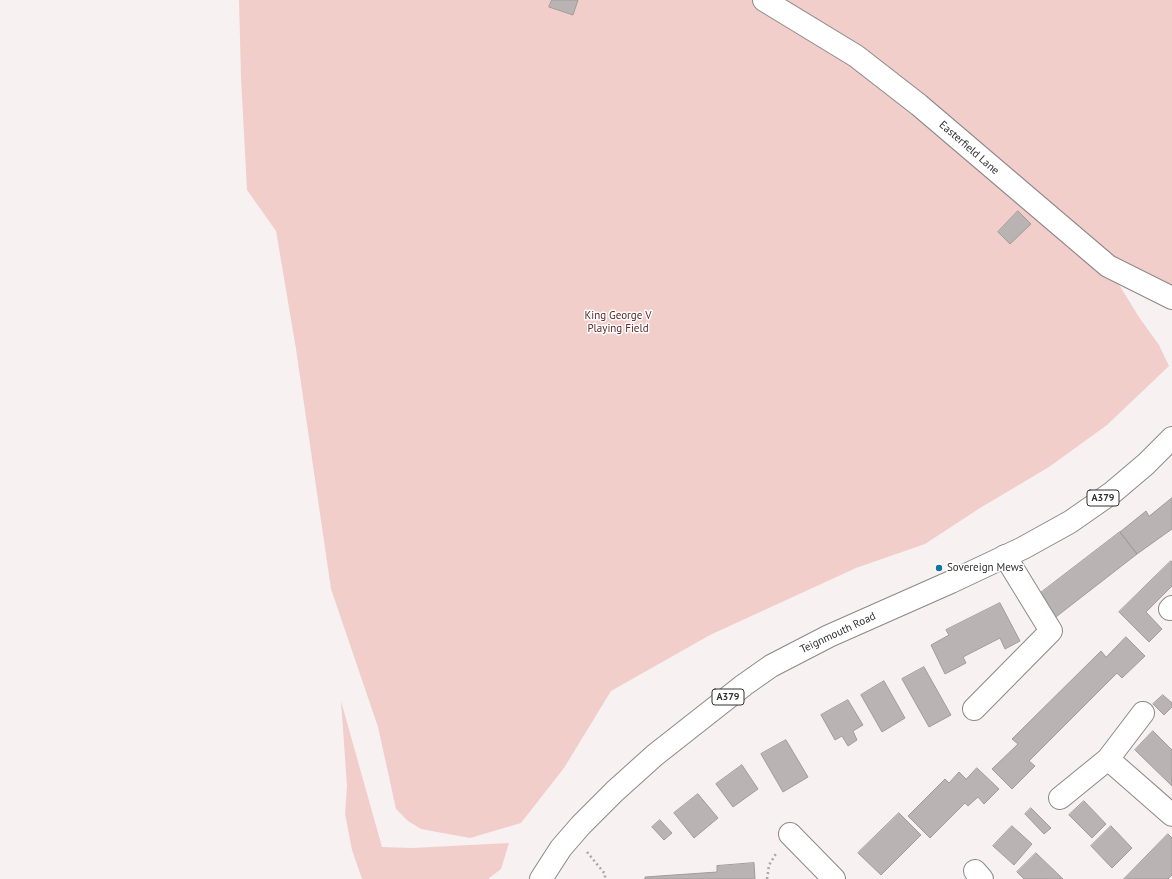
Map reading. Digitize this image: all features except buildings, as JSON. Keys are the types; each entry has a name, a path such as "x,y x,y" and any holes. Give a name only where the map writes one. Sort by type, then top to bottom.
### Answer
{"street":[{"name":"Easterfield Lane","path":"764,0 856,56 919,105 1108,266 1172,298"},
{"name":"Teignmouth Road","path":"541,879 561,848 605,801 655,755 722,701 771,666 829,636 951,582 1005,556 1070,522 1113,492 1146,464 1172,438"},
{"path":"974,709 1051,631 1005,556"},
{"path":"1060,798 1108,759 1143,713"},
{"path":"1108,759 1172,815"},
{"path":"790,834 834,879"}],"path":[{"path":"573,834 605,874 605,879"},
{"path":"767,879 769,865 790,834"}],"green space":[{"name":"King George V Playing Field","path":"239,0 1172,0 1172,298 1108,267 1139,317 1159,345 1169,366 1107,425 1049,467 980,508 925,544 856,568 710,635 611,691 564,768 521,823 470,838 421,829 408,821 396,809 378,727 331,589 296,349 276,231 247,190 241,78"},
{"path":"341,701 382,847 412,848 509,843 501,869 488,879 362,879 352,850 345,814 347,786"}],"place":[{"name":"Sovereign Mews","path":"939,568"}]}
